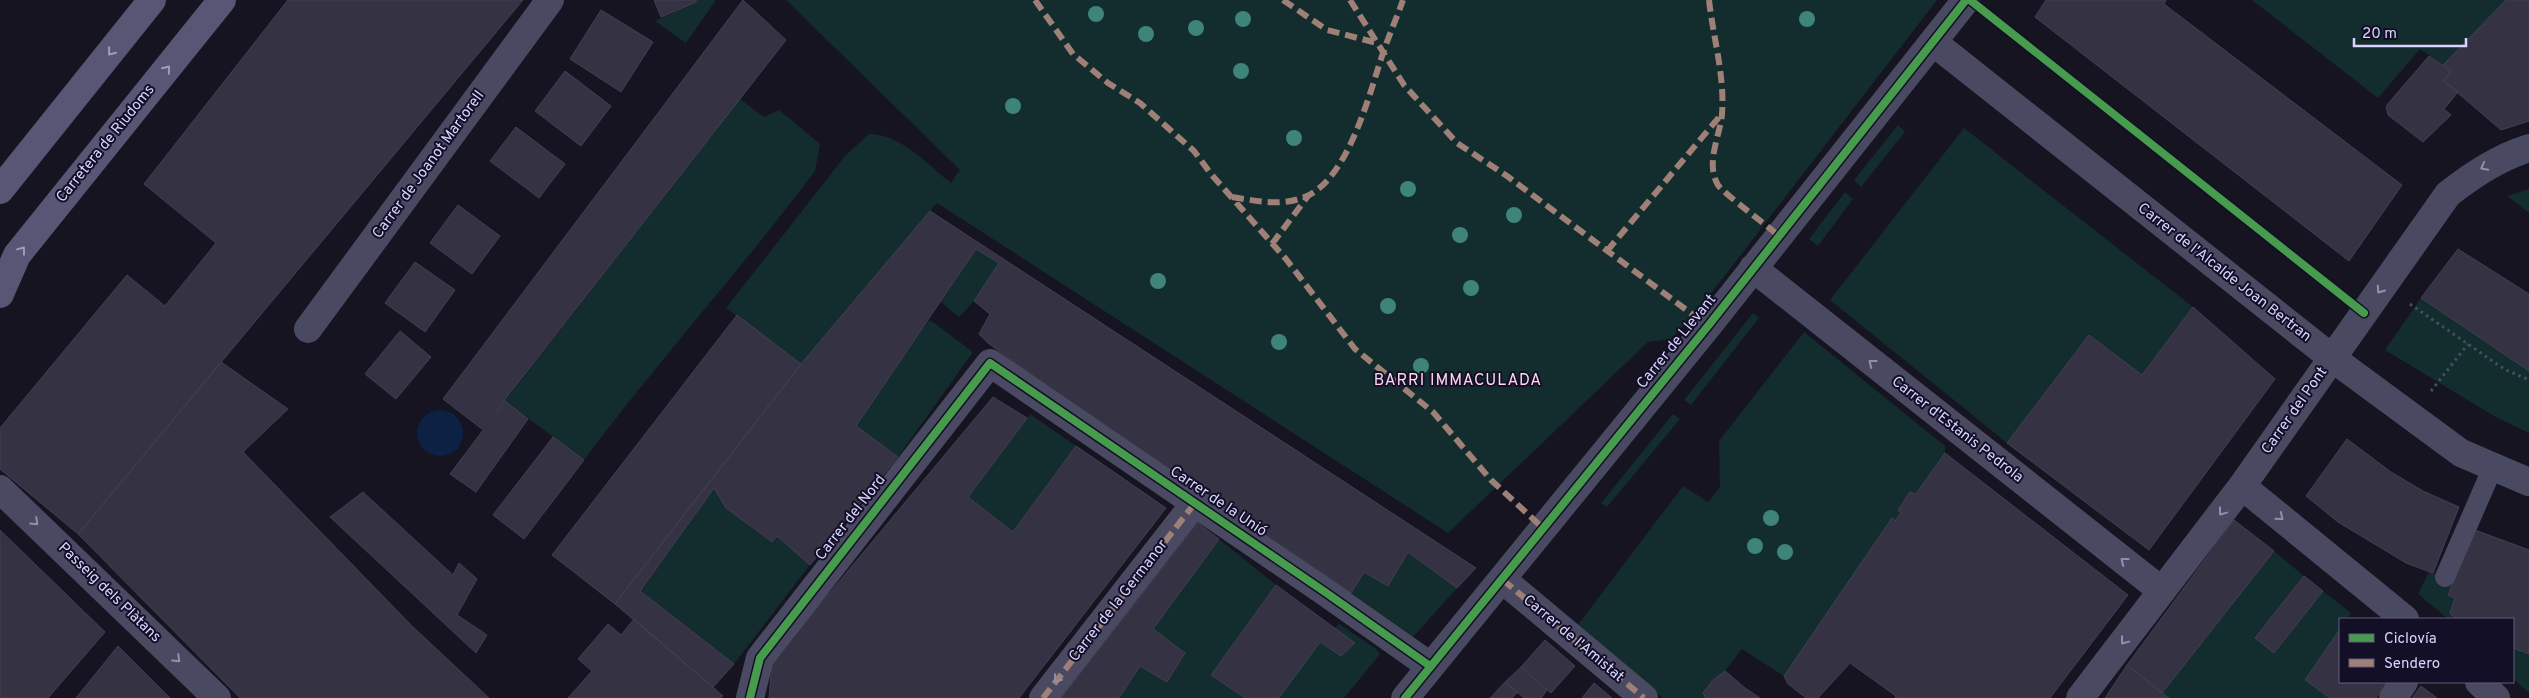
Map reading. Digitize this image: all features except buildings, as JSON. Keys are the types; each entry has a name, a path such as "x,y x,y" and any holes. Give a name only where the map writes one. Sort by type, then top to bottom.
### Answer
{"main road":[{"path":"0,190 152,0"},
{"name":"Carretera de Riudoms","path":"0,294 18,255 222,0"}],"street":[{"name":"Carrer de Joanot Martorell","path":"308,330 550,0"},
{"name":"Carrer de Llevant","path":"1405,698 1753,268 1966,0"},
{"name":"Carrer de l'Alcalde Joan Bertran","path":"1933,42 2332,358 2461,452 2529,482"},
{"name":"Carrer del Pont","path":"2080,698 2242,486 2448,194 2478,170 2510,154 2529,148"},
{"name":"Carrer d'Estanis Pedrola","path":"1753,268 2162,591"},
{"name":"Carrer de la Unió","path":"990,363 1430,666"},
{"name":"Carrer del Nord","path":"750,698 760,658 990,363"},
{"path":"2242,486 2404,618"},
{"name":"Passeig dels Plàtans","path":"0,488 217,698"},
{"name":"Carrer de la Germanor","path":"1043,698 1195,503"},
{"name":"Carrer de l'Amistat","path":"1502,580 1644,698"},
{"path":"2393,698 2403,683"},
{"path":"2480,683 2496,698"}],"lane":[{"path":"2445,577 2493,467"}],"path":[{"path":"2383,286 2504,369 2529,380"},
{"path":"2411,416 2468,344"}],"green space":[{"path":"696,0 716,0 686,43 655,21 696,2"},
{"path":"786,0 1937,0 1703,304 1671,339 1648,342 1448,533 937,203 801,364 726,308 845,156 869,134 881,135 903,144 951,183 960,170"},
{"path":"2252,0 2506,0 2443,65 2420,49 2378,98"},
{"path":"740,99 764,117 779,110 820,144 815,171 584,460 505,401"},
{"path":"1898,125 1905,132 1861,187 1854,180"},
{"path":"1964,128 2193,307 2142,375 2089,335 2007,443 1830,300"},
{"path":"2529,189 2529,213 2507,196"},
{"path":"1845,192 1853,199 1818,246 1809,239"},
{"path":"976,249 999,263 974,301 959,317 941,302"},
{"path":"2421,298 2529,371 2529,433 2494,416 2385,350"},
{"path":"1753,313 1759,318 1691,405 1684,400"},
{"path":"930,320 973,352 898,457 856,426 919,332"},
{"path":"1804,332 1945,446 1945,453 1916,494 1910,493 1898,509 1901,513 1784,676 1742,649 1725,671 1713,680 1706,698 1663,698 1577,626 1683,486 1708,502 1720,487 1719,441"},
{"path":"1030,414 1076,446 1013,532 968,497"},
{"path":"1673,414 1680,419 1607,507 1601,503"},
{"path":"714,488 726,508 771,542 777,536 810,565 734,664 640,591"},
{"path":"1219,539 1276,585 1211,675 1245,698 1119,698 1140,666 1168,681 1185,653 1153,629"},
{"path":"2274,551 2304,576 2255,638 2275,652 2323,591 2351,613 2348,618 2339,618 2339,630 2305,680 2330,698 2169,698 2162,693"},
{"path":"1408,552 1457,588 1413,637 1351,593 1364,572 1388,586"},
{"path":"2429,572 2454,581 2448,595 2455,598 2450,613 2455,618 2447,618 2418,594"},
{"path":"1339,624 1375,648 1380,654 1344,698 1279,698 1320,642 1341,656 1355,644 1335,628"},
{"path":"2514,648 2529,654 2529,693 2514,680"}],"water":[{"path":"435,410 445,410 459,420 463,433 459,446 453,452 445,456 435,456 421,446 417,438 417,428 427,414"}],"marked path":[{"path":"1035,0 1073,54 1108,83 1140,103 1194,151 1211,174 1286,259 1355,349 1433,412 1491,480 1544,529"},
{"path":"1283,0 1327,30 1377,43"},
{"path":"1350,0 1404,85 1457,143 1507,176 1708,326"},
{"path":"1232,197 1270,202 1289,201 1307,196 1322,186 1335,171 1347,152 1365,109 1403,0"},
{"path":"1709,0 1722,85 1722,114 1713,159 1714,177 1722,189 1779,236"},
{"path":"1607,251 1720,116"},
{"path":"1272,244 1308,196"},
{"path":"1043,698 1195,503"},
{"path":"1503,580 1644,698"}],"cycle path":[{"path":"1405,698 1708,326 1966,0"},
{"path":"1970,0 2364,313"},
{"path":"750,698 760,658 990,363 1430,666"}],"district":[{"name":"BARRI IMMACULADA","path":"1458,381"}]}
